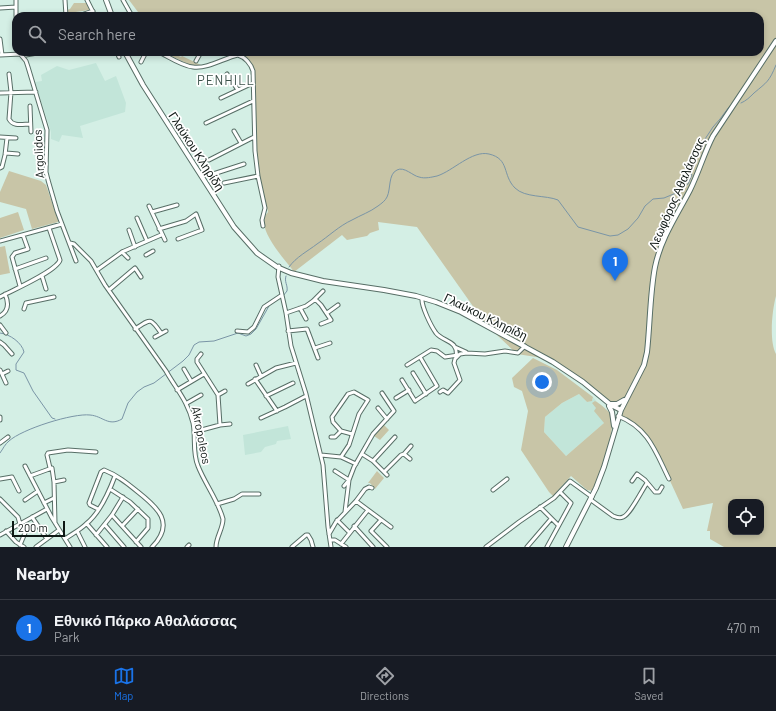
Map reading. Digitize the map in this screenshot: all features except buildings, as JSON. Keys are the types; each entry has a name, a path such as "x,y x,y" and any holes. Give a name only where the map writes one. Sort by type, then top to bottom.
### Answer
{"main road":[{"path":"105,0 110,12"},
{"name":"Λεωφόρος Αθαλάσσας","path":"566,547 592,498 604,467 619,413 644,365 648,352 655,267 665,237 691,189 706,148 776,41"},
{"name":"Γλαύκου Κληρίδη","path":"128,56 133,68 234,227 247,243 264,257 278,267 308,278 400,292 445,305 465,314 553,362 578,378 619,413"},
{"path":"615,428 612,412 608,405 618,404 627,397"}],"street":[{"path":"16,0 16,12"},
{"path":"65,0 66,12"},
{"path":"87,0 93,11 90,12"},
{"path":"123,0 130,12"},
{"path":"0,8 16,7"},
{"path":"0,39 1,55 12,54"},
{"name":"Argolidos","path":"24,56 48,133 47,178 76,261"},
{"path":"141,62 144,56"},
{"path":"167,56 187,66 194,67 203,66 236,56"},
{"path":"196,61 199,56"},
{"path":"241,56 252,68 254,137 258,176 265,203 263,226"},
{"path":"9,74 10,121 14,124 30,124"},
{"path":"227,74 238,90"},
{"path":"222,98 253,83"},
{"path":"0,93 36,92"},
{"path":"206,123 253,101"},
{"path":"30,106 31,132"},
{"path":"234,131 241,143"},
{"path":"209,160 254,137"},
{"path":"0,138 16,138"},
{"path":"1,168 6,152 6,138"},
{"path":"6,152 18,154"},
{"path":"210,175 244,164"},
{"path":"224,183 258,176"},
{"path":"152,212 177,205"},
{"path":"149,206 165,240"},
{"path":"159,229 186,221 196,214 202,230 178,239"},
{"path":"137,218 147,241"},
{"path":"0,241 62,224"},
{"path":"0,297 42,276 60,262 48,228"},
{"path":"128,230 135,247"},
{"path":"20,286 13,255 27,250 28,248 23,235"},
{"path":"97,270 122,252 162,235"},
{"name":"Akropoleos","path":"70,243 74,244 89,258 135,329 187,403 194,432 196,461 222,514 223,521 217,538 216,547"},
{"path":"146,255 153,251"},
{"path":"122,252 128,258"},
{"path":"15,269 46,258"},
{"path":"278,267 278,276 291,346 306,396 324,472 331,547"},
{"path":"109,290 135,268 142,276"},
{"path":"42,276 46,288"},
{"path":"286,313 306,306 323,291"},
{"path":"0,316 6,312 8,308 5,294"},
{"path":"237,331 248,332 254,327 264,307 282,296"},
{"path":"24,309 26,303 54,297"},
{"path":"422,298 422,305 435,332 455,347 469,353"},
{"path":"315,299 327,312 331,320 321,324"},
{"path":"327,312 338,305"},
{"path":"300,308 306,318"},
{"path":"135,329 151,321 161,333"},
{"path":"0,325 6,332"},
{"path":"288,331 307,329 318,358"},
{"path":"155,337 166,331"},
{"path":"0,342 12,354"},
{"path":"314,348 330,343"},
{"path":"407,365 431,350 434,350 445,357 469,353 486,354 505,351 518,353 525,346"},
{"path":"440,392 443,390 448,393 460,380 454,363 458,356 455,347"},
{"path":"201,354 197,359 197,362 218,395 220,425"},
{"path":"402,380 415,401 437,386 420,357"},
{"path":"248,384 276,368 296,363"},
{"path":"256,365 261,376"},
{"path":"184,369 191,381"},
{"path":"0,370 6,383"},
{"path":"2,374 8,371"},
{"path":"413,373 426,394"},
{"path":"177,390 204,374"},
{"path":"256,379 277,411"},
{"path":"266,396 293,383"},
{"path":"396,398 409,390"},
{"path":"218,395 226,391"},
{"path":"340,457 349,445 359,414 368,400 354,392 348,394 332,417 332,422 341,431 352,434"},
{"path":"344,486 349,480 373,434 394,411 382,393"},
{"path":"187,403 201,395"},
{"path":"261,418 306,396"},
{"path":"378,408 388,419"},
{"path":"619,413 649,439 669,480"},
{"path":"194,432 230,424"},
{"path":"331,437 335,437 341,431"},
{"path":"0,443 8,437"},
{"path":"373,462 395,437"},
{"path":"384,472 411,446"},
{"path":"55,523 54,482 52,468 50,468 46,455 48,453 68,450 96,452"},
{"path":"362,454 388,475"},
{"path":"404,454 410,459"},
{"path":"320,455 340,457 356,464"},
{"path":"25,466 47,509 70,547"},
{"path":"30,476 50,468"},
{"path":"98,509 89,503 101,472 105,470 116,476 153,504 160,512 162,531 159,540 152,547"},
{"path":"335,471 349,480"},
{"path":"632,481 637,474 641,476 655,492 659,492 662,487"},
{"path":"66,539 87,524 98,509 116,476"},
{"path":"0,479 12,477 19,491"},
{"path":"492,490 507,479"},
{"path":"54,482 64,480"},
{"path":"345,512 349,480"},
{"path":"486,547 560,492 570,481 617,518 622,518 628,514 647,483"},
{"path":"329,534 337,520 365,489 369,487 372,488"},
{"path":"110,489 123,497 146,517 149,524 147,529 136,542"},
{"path":"25,500 38,491"},
{"path":"547,547 571,503 560,492"},
{"path":"217,504 234,499 242,494 259,494"},
{"path":"96,534 105,525 123,497"},
{"path":"44,503 54,498"},
{"path":"0,499 18,517 20,524"},
{"path":"356,500 391,527"},
{"path":"540,507 558,525"},
{"path":"0,535 47,509"},
{"path":"122,526 138,509"},
{"path":"341,544 368,510"},
{"path":"112,515 141,547"},
{"path":"32,517 47,539"},
{"path":"527,547 551,519"},
{"path":"337,520 349,532"},
{"path":"381,520 371,532 387,547"},
{"path":"87,524 107,547"},
{"path":"105,525 124,547"},
{"path":"354,526 373,547"},
{"path":"36,547 59,530"},
{"path":"6,531 24,547"},
{"path":"77,531 85,547"},
{"path":"20,544 25,533"},
{"path":"292,547 308,535 314,547"},
{"path":"330,540 335,540 346,547"}],"shaded area":[{"path":"129,0 776,0 776,296 772,317 772,342 776,354 776,547 724,547 710,539 710,531 707,531 713,503 683,509 653,444 645,433 549,359 517,354 482,319 417,227 378,222 379,230 370,233 367,236 347,240 342,235 294,272 272,243 264,226 264,218 268,212 261,183 256,149 253,67 241,56 764,56 764,12 138,12"},
{"path":"74,3 87,3 90,7 89,10 76,12 68,12 67,10 70,9"},
{"path":"171,56 182,56 201,65 190,65"},
{"path":"96,63 105,81 116,76 126,103 125,112 80,126 83,138 62,135 59,142 51,139 51,132 35,82 42,81 41,75 57,66 69,70"},
{"path":"9,171 41,181 46,185 58,222 32,229 26,209 0,202 0,192"},
{"path":"18,212 24,230 0,238 0,218"},
{"path":"5,246 10,273 0,275 0,247"},
{"path":"533,358 557,370 593,397 592,401 587,402 579,394 562,403 545,417 544,432 566,456 604,423 594,411 596,408 592,403 595,401 597,402 611,415 612,431 610,441 593,491 587,490 571,476 553,496 521,450 528,411 522,391 514,387 512,378"},
{"path":"579,394 587,402 591,401 593,397 597,402 595,401 596,408 604,423 566,456 544,432 545,417 562,403"},
{"path":"383,424 389,430 380,440 374,436"},
{"path":"288,426 291,439 277,441 276,444 265,447 261,452 245,455 243,435"},
{"path":"377,471 384,478 375,489 370,483 368,483"}],"waterway":[{"path":"741,103 748,99 767,81 776,65"},
{"path":"289,267 299,257 338,228 372,210 383,202 388,194 392,175 397,170 403,169 421,178 433,177 469,158 483,154 496,156 500,160 511,183 519,191 530,195 558,200 578,227 610,236 618,235 628,229 638,218 645,206 653,199 664,198 676,193 688,184 692,175 689,170 689,164 693,161 699,148 713,127 729,107"},
{"path":"283,296 287,291 285,280 286,276"},
{"path":"0,453 5,445 16,436 60,419 82,415 95,416 109,422 122,419 128,403 137,392 154,383 183,361 189,355 194,345 199,342 214,341 238,333 246,336 251,334 256,329 269,306"},
{"path":"0,333 11,337 21,345 24,352 16,364 16,370 24,373 33,391 52,418 55,419"}],"place":[{"name":"Εθνικό Πάρκο Αθαλάσσας","path":"615,281"}],"district":[{"name":"PENHILL","path":"226,80"}]}
